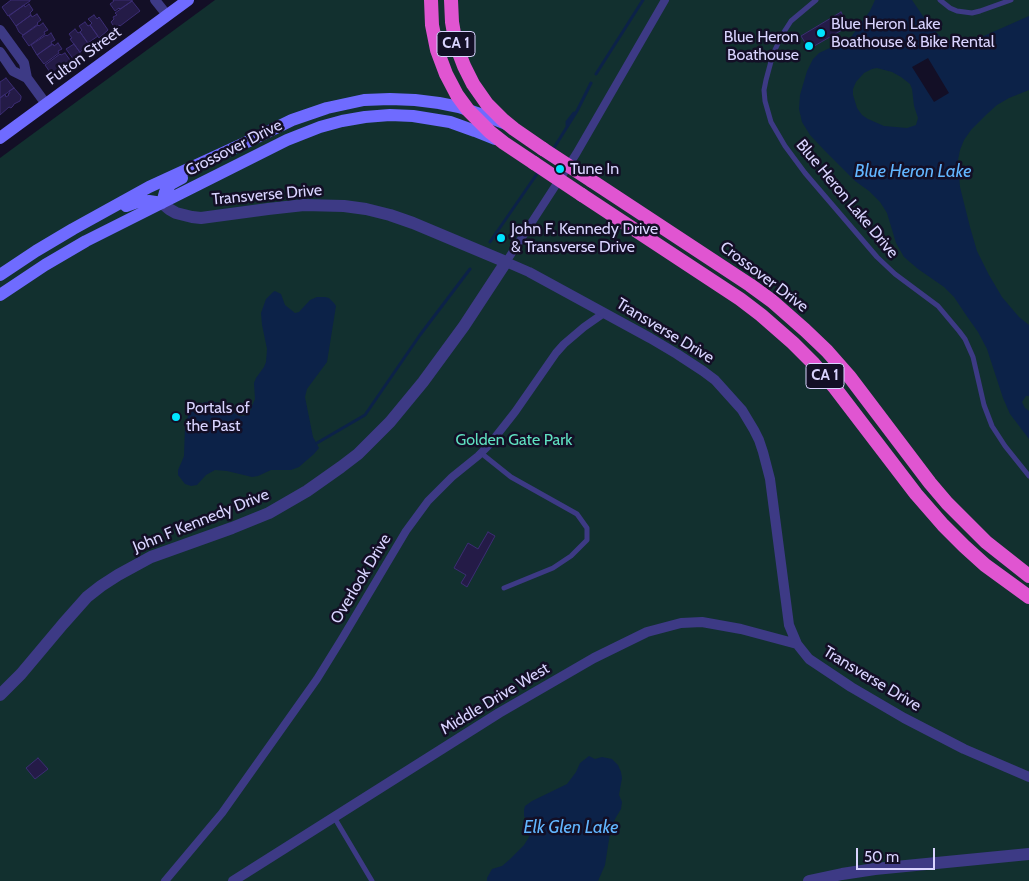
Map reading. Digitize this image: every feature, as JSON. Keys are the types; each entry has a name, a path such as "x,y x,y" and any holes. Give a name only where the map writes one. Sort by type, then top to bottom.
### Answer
{"highway":[{"name":"CA 1","path":"431,0 432,25 441,63 454,90 468,110"},
{"name":"CA 1","path":"451,0 455,39 468,75 488,104 514,129"},
{"name":"Crossover Drive","path":"468,110 504,143 729,292 783,334 809,358 829,381 912,489 943,525 985,565 1029,597"},
{"name":"Crossover Drive","path":"514,129 750,285 800,325 848,376 951,508 986,542 1029,576"}],"main road":[{"name":"Fulton Street","path":"0,138 188,0"},
{"name":"Crossover Drive","path":"0,275 73,229 149,188 304,115 326,108 352,102 415,100 439,103 468,110 499,121 514,129"},
{"name":"Crossover Drive","path":"0,295 65,253 299,135 320,127 354,118 390,115 425,117 463,126 504,143"},
{"path":"73,229 90,224 122,207 137,202 162,203 165,192 171,184 196,170 210,159"}],"street":[{"path":"155,0 167,15"},
{"path":"506,262 576,154 665,0"},
{"path":"0,30 24,63 27,78 46,104"},
{"path":"0,52 14,71 27,78"},
{"name":"Transverse Drive","path":"162,203 176,213 201,218 304,206 344,206 390,215 529,272 657,342 703,371 715,380 742,410 764,452 775,510 787,614 792,634 797,644 817,665 887,709 943,739 1029,777"},
{"name":"John F Kennedy Drive","path":"0,695 22,674 81,604 101,586 151,557 238,526 269,512 307,491 358,454 390,422 423,382 458,335 506,262"},
{"name":"Overlook Drive","path":"165,881 222,813 316,679 406,531 418,515 440,488 481,453 502,429 564,344 604,313"},
{"name":"Middle Drive West","path":"233,881 547,684 647,632 680,623 702,622 742,629 797,644"},
{"path":"809,881 892,866 1029,854"}],"lane":[{"name":"Blue Heron Lake Drive","path":"816,0 791,21 778,42 768,67 764,90 767,111 777,133 805,173 877,257 895,274 938,306 965,339 973,357 984,404 992,426 1029,476"},
{"path":"940,0 957,11 972,12 1011,0"},
{"path":"481,453 511,477 577,514 587,528 587,540 572,556 553,568 504,588"},
{"path":"334,817 372,881"}],"green space":[{"name":"Golden Gate Park","path":"215,0 1029,0 1029,881 0,881 0,158"}],"water":[{"name":"Blue Heron Lake","path":"875,0 912,0 929,25 941,37 953,42 964,43 1029,16 1029,90 1009,98 987,114 964,140 958,160 960,187 977,251 1002,297 1019,317 1029,325 1029,396 1026,396 1022,402 1029,411 1029,439 1010,414 987,349 978,332 954,297 944,287 904,257 896,243 887,213 880,202 855,181 825,151 810,135 802,122 799,109 800,95 807,71 813,59 819,53 851,37 870,11","holes":["877,68 892,72 910,84 918,118 916,125 907,128 884,126 868,119 857,108 853,89 864,73"]},
{"path":"275,291 281,294 285,305 295,313 299,312 310,300 317,297 329,298 336,306 327,362 307,389 305,397 313,437 319,448 299,467 291,470 271,470 252,477 215,470 206,475 197,485 185,484 178,475 178,470 184,456 185,425 189,413 202,403 210,401 220,403 239,416 244,416 250,411 255,399 254,383 266,362 267,349 261,313 266,299"},
{"name":"Elk Glen Lake","path":"589,756 595,759 602,757 612,759 618,765 622,778 619,795 622,802 621,809 610,833 605,865 598,881 487,881 492,869 502,866 509,860 529,837 531,828 524,816 525,806 567,784 580,763"}],"pier":[{"path":"928,58 949,93 934,102 912,67"}],"building":[{"path":"11,0 30,1 8,16 2,7"},
{"path":"113,0 132,1 115,11 110,4"},
{"path":"132,1 140,11 115,28 111,22 114,19 113,17 117,15 115,13"},
{"path":"29,4 33,10 30,13 31,15 16,26 9,16 24,5 25,7"},
{"name":"Blue Heron Lake Boathouse & Bike Rental","path":"841,12 847,24 840,28 842,30 809,49 801,36"},
{"path":"37,14 41,20 38,24 23,35 19,32 16,26 31,15 32,17"},
{"path":"94,15 97,19 99,17 108,30 99,38 88,19"},
{"path":"85,22 88,26 90,25 98,36 88,43 80,32 82,30 79,26"},
{"path":"43,23 48,30 29,46 22,36"},
{"path":"75,29 78,33 80,32 89,45 80,52 70,39 72,38 69,34"},
{"path":"51,33 55,40 37,55 31,45"},
{"path":"58,43 62,49 44,64 37,55 53,44 54,46"},
{"path":"74,44 81,54 74,60 66,49"},
{"path":"65,53 70,60 69,62 52,75 45,65 60,54"},
{"path":"6,78 14,88 0,98 0,82"},
{"path":"14,88 21,96 20,101 0,115 0,98 5,94 6,97 9,95 9,91"},
{"path":"488,532 495,536 467,587 461,583 466,575 454,568 468,543 478,549"},
{"path":"38,758 48,769 35,779 26,768"}],"waterway":[{"path":"596,74 643,0"},
{"path":"552,151 577,111 591,83"},
{"path":"567,125 567,122 574,113"},
{"path":"490,242 539,171"},
{"path":"317,443 365,415 420,335 470,269"}],"place":[{"name":"Blue Heron Lake Boathouse & Bike Rental","path":"821,33"},
{"name":"Blue Heron Boathouse","path":"809,46"},
{"name":"Tune In","path":"560,169"},
{"name":"John F. Kennedy Drive & Transverse Drive","path":"501,238"},
{"name":"Portals of the Past","path":"176,417"}]}
